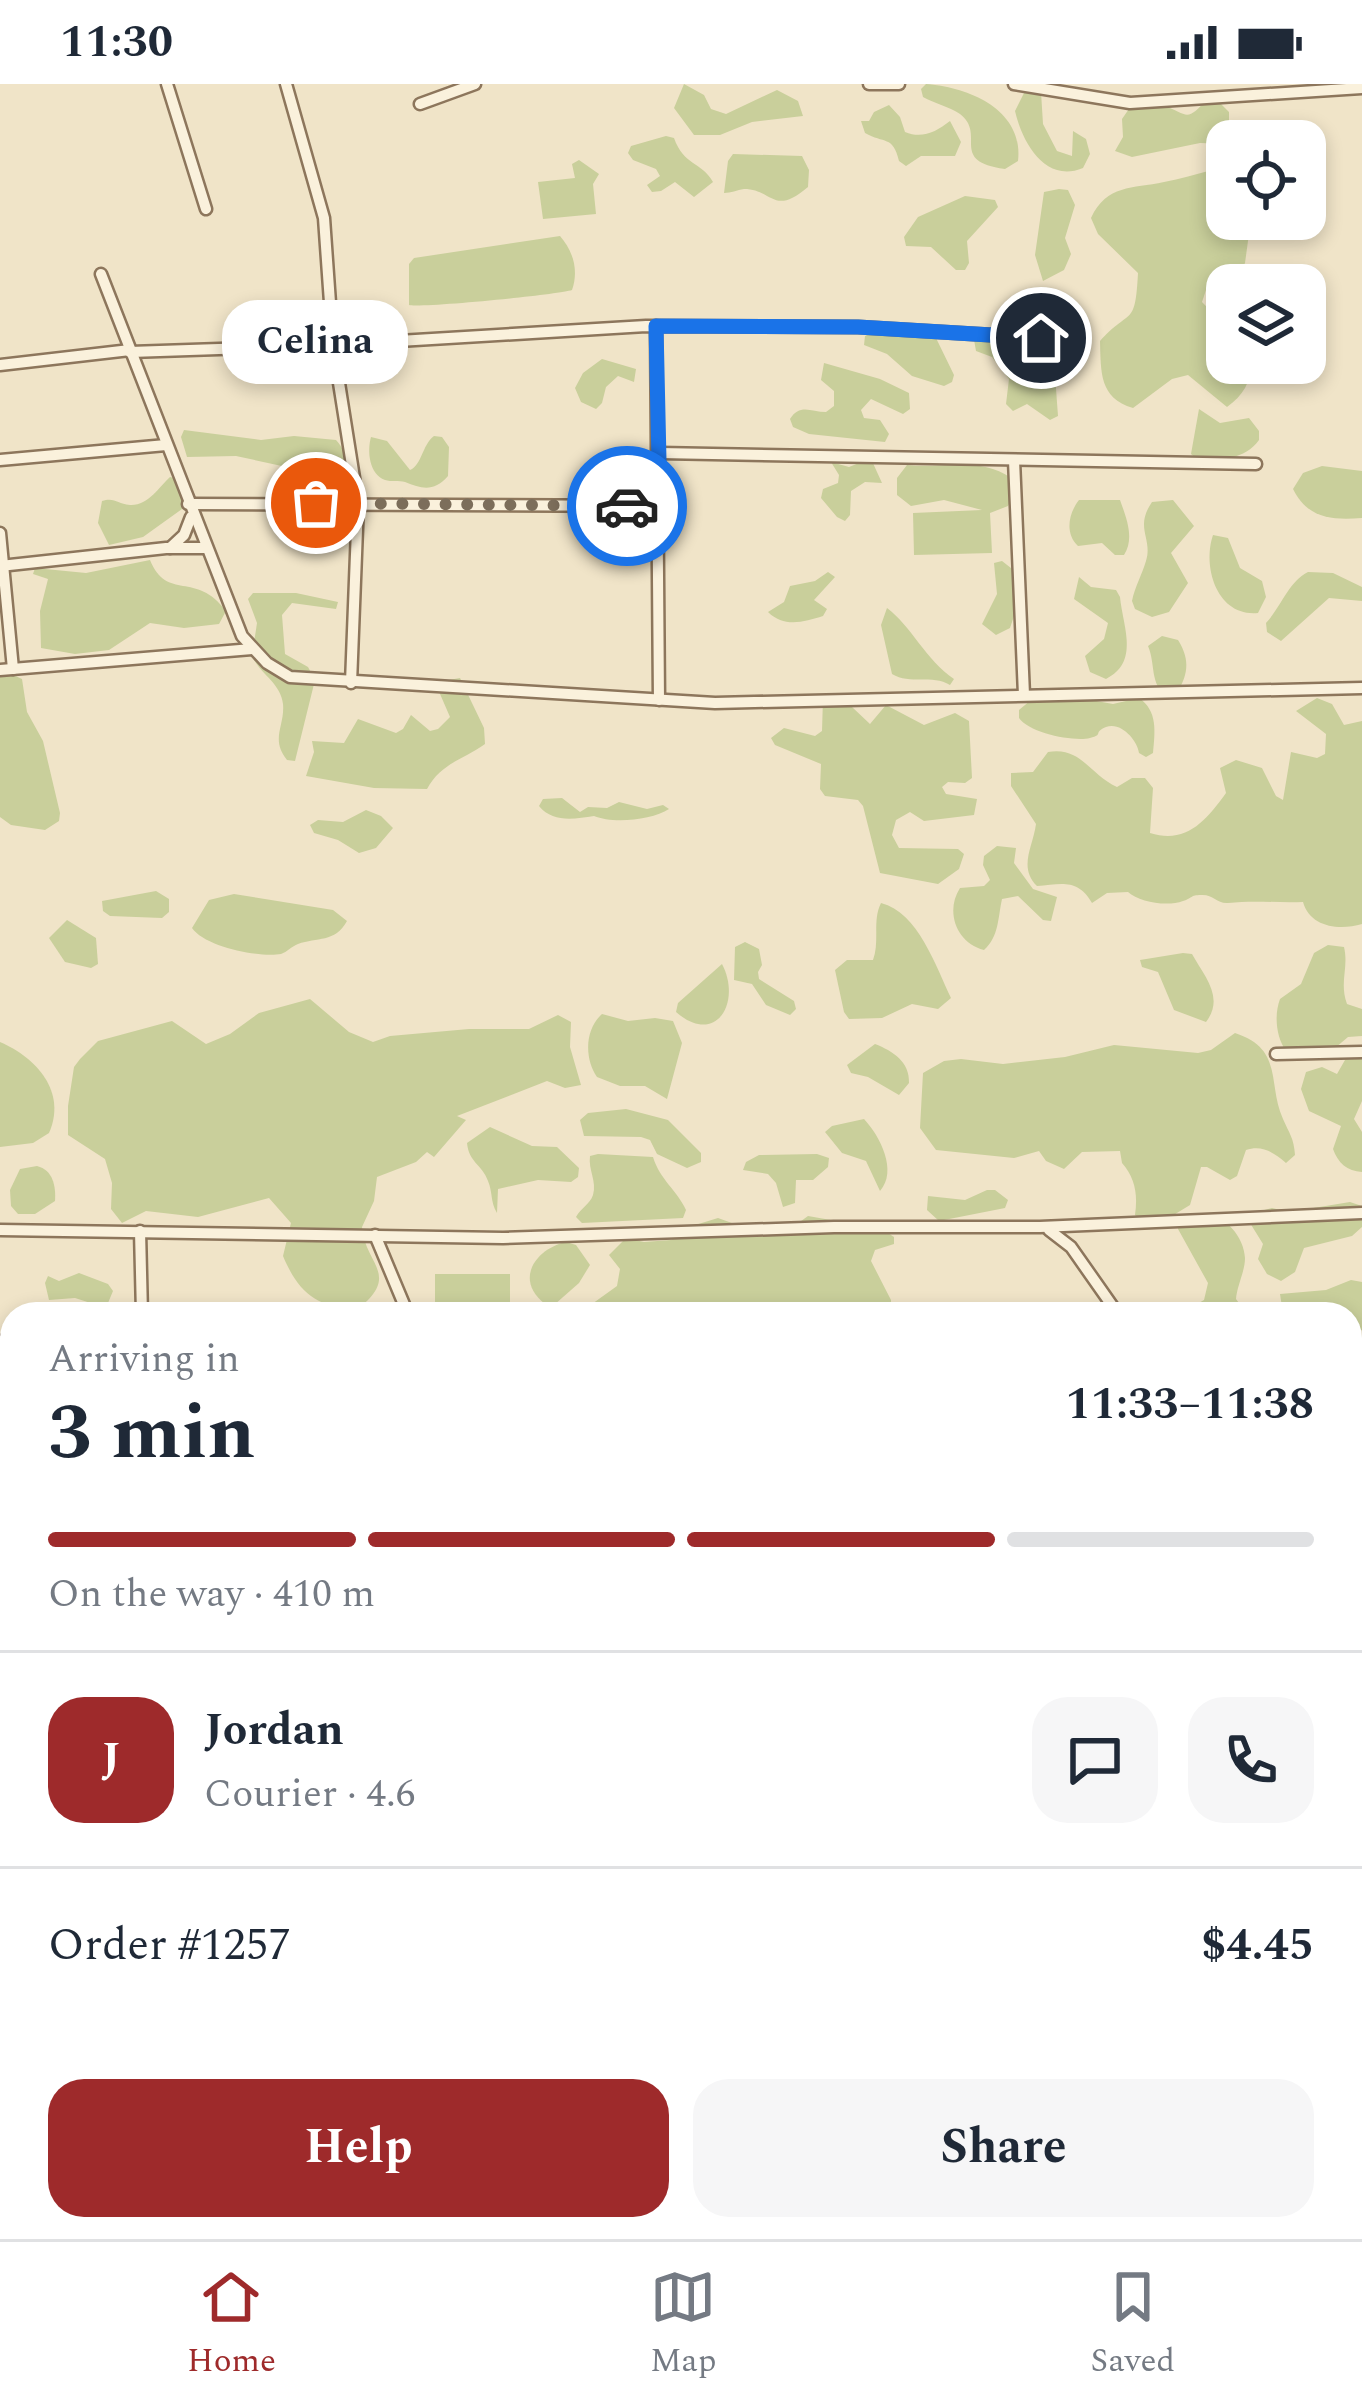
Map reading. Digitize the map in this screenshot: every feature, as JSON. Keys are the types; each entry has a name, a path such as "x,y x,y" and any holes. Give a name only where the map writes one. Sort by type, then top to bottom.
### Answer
{"street":[{"path":"166,84 206,209"},
{"path":"286,84 324,218 333,345 358,503 351,683"},
{"path":"420,104 475,84"},
{"path":"869,84 899,84"},
{"path":"1014,84 1130,103 1362,88"},
{"path":"1129,84 1130,103"},
{"path":"101,274 242,636 267,663 290,677 659,700 1362,688"},
{"path":"656,326 659,700"},
{"path":"0,365 130,351 333,345 656,326 858,327 1041,338"},
{"path":"0,460 166,445"},
{"path":"660,453 1256,464"},
{"path":"1014,460 1024,695"},
{"path":"190,509 358,503 660,506"},
{"path":"170,548 184,535 190,509"},
{"path":"0,533 6,670 252,649"},
{"path":"2,566 205,548"},
{"path":"1276,1054 1362,1052"},
{"path":"0,1230 503,1238 813,1227 1040,1227 1362,1213"},
{"path":"1040,1227 1067,1242 1110,1302"},
{"path":"140,1231 142,1302"},
{"path":"375,1235 403,1302"}],"green space":[{"path":"684,84 704,95 711,109 726,114 777,90 798,101 803,116 752,122 720,135 694,135 674,108"},
{"path":"926,84 959,90 990,104 1012,128 1018,161 1005,169 978,160 967,122 923,97 921,89"},
{"path":"1026,89 1041,92 1043,124 1057,151 1072,156 1073,131 1086,139 1090,154 1083,168 1057,170 1037,157 1015,111"},
{"path":"1208,98 1217,100 1229,112 1229,120 1206,120 1206,143 1132,157 1115,151 1123,137 1122,119 1131,106 1159,104 1187,115"},
{"path":"889,105 911,134 929,133 950,121 961,142 955,156 921,156 906,166 899,161 891,144 865,133 861,121 869,121 874,112"},
{"path":"674,138 683,154 713,182 694,197 675,182 652,192 647,185 660,176 656,169 628,153 631,146"},
{"path":"733,154 802,156 809,170 808,187 780,201 754,190 724,193"},
{"path":"579,160 599,174 593,184 596,214 543,219 538,182 575,178 572,164"},
{"path":"1206,172 1206,240 1248,240 1244,264 1206,264 1202,302 1206,306 1206,384 1247,384 1227,407 1188,375 1172,379 1133,408 1114,398 1102,373 1100,341 1133,310 1138,273 1098,234 1091,218 1113,194"},
{"path":"1068,190 1075,205 1065,238 1071,254 1064,270 1043,281 1035,255 1044,192"},
{"path":"965,196 995,200 998,207 967,241 965,270 956,270 931,247 906,246 904,237 918,217"},
{"path":"560,236 574,261 572,290 409,305 409,264 414,258"},
{"path":"879,329 928,333 936,338 954,375 952,382 944,386 912,376 887,354 864,345 865,336"},
{"path":"973,334 1004,345 1026,336 1067,341 1073,356 1055,375 1058,416 1050,420 1027,404 1013,411 1006,404 1009,379 992,357 976,351"},
{"path":"602,359 636,369 634,382 618,376 606,387 596,409 581,402 575,388 583,373"},
{"path":"824,363 909,393 910,409 903,414 871,399 861,410 864,418 880,420 889,434 885,442 809,434 793,427 790,419 798,411 826,412 834,406 834,391 821,380"},
{"path":"1199,409 1220,423 1249,418 1259,431 1259,440 1239,455 1198,460 1191,454"},
{"path":"184,430 261,440 294,436 336,440 347,472 338,492 323,495 310,456 291,468 236,456 187,457 181,437"},
{"path":"434,436 442,437 449,447 448,476 438,485 385,480 372,467 371,437 387,441 410,470"},
{"path":"872,461 882,483 865,482 851,491 850,515 845,521 821,498 823,489 838,483 831,462 849,467"},
{"path":"907,465 974,465 1011,478 1015,493 1008,506 990,513 992,553 914,555 913,513 982,510 944,500 911,506 897,495 897,478"},
{"path":"1322,466 1362,471 1362,518 1322,515 1299,499 1293,489 1303,473"},
{"path":"170,477 178,479 189,504 143,537 109,545 98,523 102,501 142,502"},
{"path":"1079,500 1120,500 1129,535 1124,555 1115,555 1102,543 1078,546 1069,524"},
{"path":"1173,500 1194,526 1171,553 1188,583 1169,612 1152,617 1135,609 1132,601 1148,553 1144,519 1152,502"},
{"path":"1213,535 1228,538 1240,568 1262,581 1266,597 1258,613 1232,607 1216,588 1210,561"},
{"path":"150,560 165,580 215,599 226,611 219,624 184,628 150,623 109,650 75,654 41,648 40,611 48,579 33,574 35,568 86,573"},
{"path":"1002,561 1016,572 1015,613 1010,628 996,635 982,624 997,594 994,563"},
{"path":"828,572 835,577 814,600 827,609 823,616 787,622 768,612 784,602 790,586 815,581"},
{"path":"1308,572 1333,573 1362,587 1362,601 1329,598 1281,641 1267,632 1266,623"},
{"path":"1079,577 1091,587 1116,590 1120,597 1126,653 1123,663 1106,679 1090,672 1085,656 1104,639 1108,623 1074,599"},
{"path":"253,593 296,593 338,602 336,609 292,603 282,615 285,654 308,667 315,680 295,761 287,760 279,745 281,697 252,656 257,623 248,599"},
{"path":"887,608 954,679 950,685 892,674 881,625"},
{"path":"1162,636 1178,640 1186,662 1179,689 1167,698 1155,680 1148,646"},
{"path":"0,669 22,679 27,712 43,741 60,813 59,821 45,830 11,825 0,817"},
{"path":"460,678 484,728 485,744 446,768 427,789 374,788 306,776 314,752 312,741 344,743 358,719 396,733 411,715 430,731 438,729 450,717 437,687"},
{"path":"831,696 870,724 886,705 924,725 955,713 969,721 972,778 942,787 946,794 977,799 974,815 924,821 910,812 896,820 892,835 899,848 958,849 964,854 959,869 938,884 880,873 863,806 858,800 825,796 820,789 821,764 775,745 771,738 784,728 815,736 822,731 823,698"},
{"path":"1080,698 1113,704 1139,698 1152,716 1153,753 1146,757 1139,753 1132,738 1117,727 1074,739 1042,732 1019,718 1019,710 1031,700"},
{"path":"1317,698 1332,704 1344,725 1362,721 1362,924 1326,925 1312,917 1303,902 1224,903 1201,895 1161,903 1128,892 1107,893 1092,903 1075,886 1037,886 1031,879 1028,864 1036,824 1011,786 1011,773 1033,772 1048,752 1059,751 1077,757 1117,787 1132,778 1145,778 1153,788 1150,833 1184,833 1202,821 1226,793 1220,768 1236,760 1262,768 1276,796 1283,800 1291,752 1317,758 1325,754 1326,734 1296,711"},
{"path":"562,798 580,812 619,802 669,809 643,818 572,819 557,817 539,806 543,799"},
{"path":"366,810 393,828 376,848 359,853 314,833 310,825 318,820 343,822"},
{"path":"997,846 1016,848 1014,863 1033,889 1057,897 1051,921 1043,920 1018,896 1002,899 995,933 984,950 960,933 953,906 960,888 984,886 990,880 984,856"},
{"path":"156,891 169,899 169,912 162,918 110,916 103,911 102,901"},
{"path":"234,894 333,910 347,921 331,936 298,944 281,954 234,950 208,941 192,928 209,900"},
{"path":"881,903 905,917 924,942 951,998 938,1009 912,1004 882,1018 849,1019 844,1012 835,970 847,960 873,960"},
{"path":"67,920 96,938 98,964 91,968 65,962 49,938"},
{"path":"745,942 759,949 759,979 794,1001 796,1009 790,1015 766,1005 752,984 734,980 735,947"},
{"path":"1328,945 1344,947 1345,996 1347,1004 1362,1009 1362,1036 1348,1037 1335,1048 1286,1051 1277,1026 1280,999 1301,984 1314,953"},
{"path":"1192,954 1211,987 1214,1004 1206,1022 1174,1010 1158,972 1142,967 1140,960"},
{"path":"722,964 729,992 721,1015 703,1025 676,1012 678,1003"},
{"path":"310,999 349,1032 373,1042 390,1036 469,1029 529,1029 558,1015 571,1022 570,1047 581,1085 565,1088 547,1081 457,1116 466,1120 434,1157 427,1152 416,1162 377,1177 374,1201 362,1227 378,1270 376,1289 366,1302 320,1302 295,1280 283,1256 291,1223 269,1198 198,1217 146,1211 122,1223 111,1209 112,1183 105,1159 68,1135 74,1067 98,1041 172,1021 206,1044 259,1013"},
{"path":"602,1014 628,1021 673,1021 682,1043 667,1099 645,1086 620,1086 597,1077 588,1044"},
{"path":"1235,1033 1261,1048 1268,1058 1295,1155 1286,1163 1267,1151 1246,1150 1237,1176 1230,1180 1201,1167 1190,1205 1172,1216 1141,1221 1135,1215 1134,1187 1120,1151 1082,1152 1064,1169 1046,1161 1039,1151 1014,1158 936,1150 920,1128 923,1073 944,1061 1003,1064 1114,1045 1198,1053"},
{"path":"0,1042 37,1067 51,1090 54,1118 49,1133 33,1143 0,1147"},
{"path":"875,1044 894,1054 907,1069 909,1083 899,1095 851,1073 847,1065"},
{"path":"1362,1051 1362,1101 1354,1119 1362,1132 1362,1172 1338,1158 1333,1149 1341,1126 1309,1111 1301,1089 1306,1072 1322,1067 1337,1074 1349,1053"},
{"path":"626,1109 668,1120 701,1153 701,1162 687,1168 657,1154 650,1140 641,1137 584,1136 580,1120 588,1113"},
{"path":"864,1119 881,1144 887,1164 880,1191 866,1161 842,1153 825,1132"},
{"path":"490,1127 532,1146 557,1147 579,1168 578,1177 571,1182 538,1180 498,1189 497,1213 488,1181 467,1143"},
{"path":"759,1155 829,1158 828,1167 813,1180 796,1180 795,1203 783,1207 768,1174 743,1170 746,1162"},
{"path":"590,1156 653,1157 686,1210 683,1218 582,1223 576,1217 594,1190"},
{"path":"37,1166 52,1179 55,1201 35,1214 18,1214 11,1206 10,1190 20,1169"},
{"path":"987,1190 1008,1200 1005,1208 939,1221 927,1210 928,1196 965,1200"},
{"path":"1350,1202 1362,1206 1362,1227 1352,1236 1304,1248 1295,1272 1281,1281 1267,1274 1258,1259 1263,1244 1249,1214"},
{"path":"1205,1214 1226,1223 1237,1235 1245,1263 1238,1302 1200,1302 1208,1283 1178,1229 1179,1221"},
{"path":"808,1216 882,1229 894,1237 894,1244 875,1250 871,1261 891,1302 595,1302 617,1286 620,1269 609,1255 626,1238 671,1240 692,1226 718,1218 743,1227 786,1232"},
{"path":"576,1245 590,1265 579,1283 557,1302 543,1302 530,1276 538,1258 555,1246"},
{"path":"79,1273 108,1284 113,1291 108,1302 49,1300 48,1276 59,1281"},
{"path":"435,1274 510,1274 510,1302 435,1302"},
{"path":"1351,1280 1362,1282 1362,1302 1281,1302 1280,1294 1326,1290"}],"way so far":[{"path":"316,503 627,506"}],"place":[{"name":"Celina","path":"316,503"}],"route":[{"path":"627,506 660,506 656,326 858,327 1041,338"}]}
